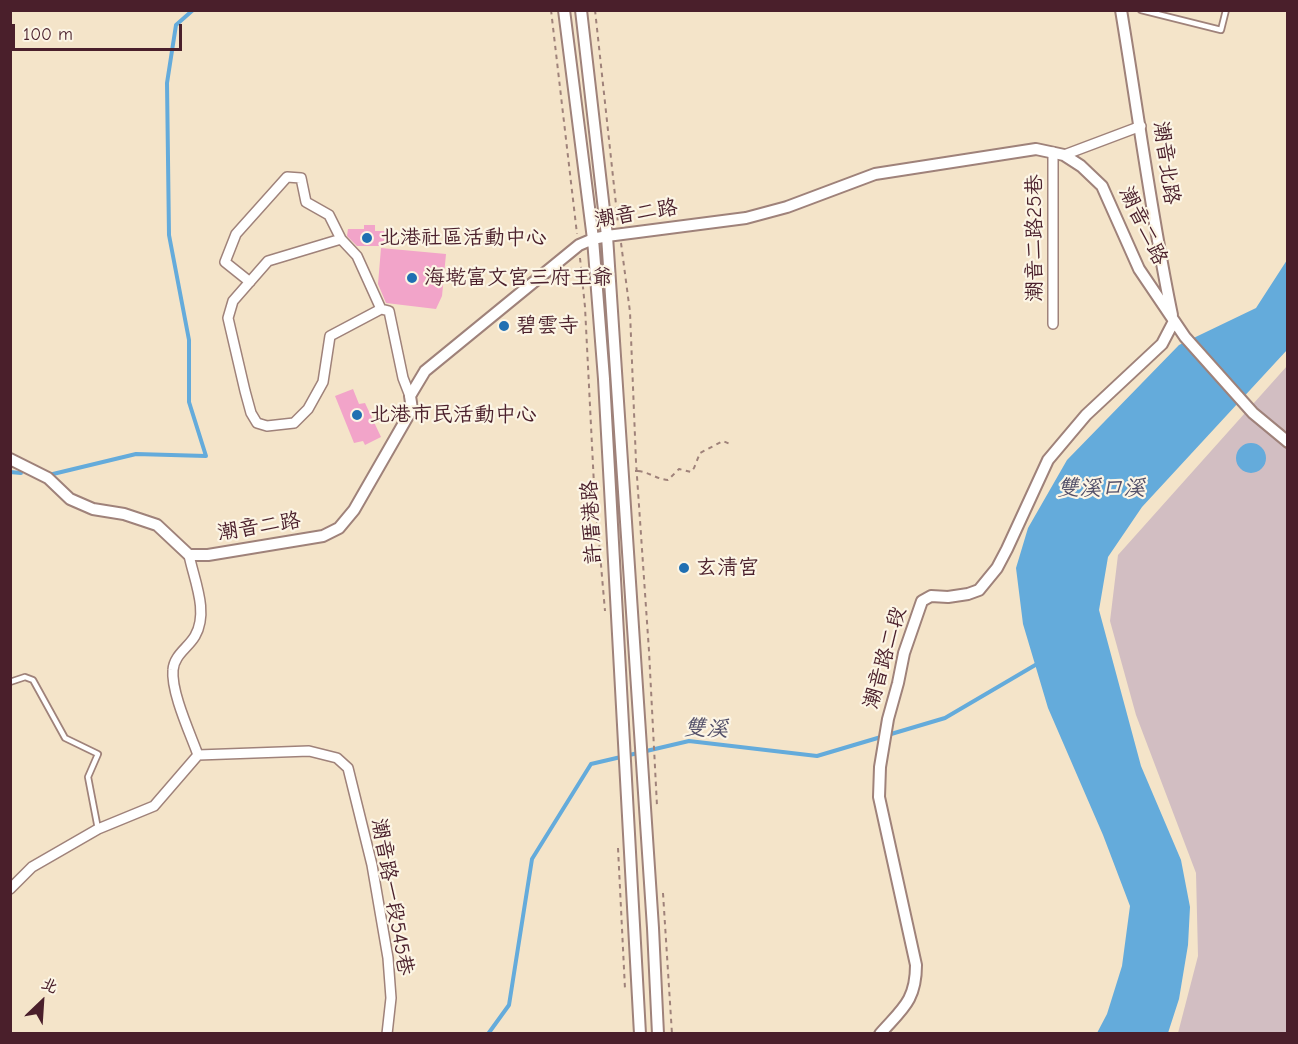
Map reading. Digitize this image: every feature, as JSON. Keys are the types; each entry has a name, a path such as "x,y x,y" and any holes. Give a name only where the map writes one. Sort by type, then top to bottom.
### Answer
{"street":[{"name":"許厝港路","path":"564,10 593,239 605,390 640,1034"},
{"name":"許厝港路","path":"581,10 607,236 658,1034"},
{"name":"潮音北路","path":"1121,10 1141,126 1158,248 1174,321"},
{"path":"1059,153 1141,126"},
{"name":"潮音二路","path":"189,555 208,555 323,536 339,528 354,510 412,409 410,396 425,371 579,245 607,236 746,218 787,207 875,174 1036,149 1059,153 1081,166 1102,186 1139,269 1185,337 1253,413 1287,442"},
{"name":"潮音二路25巷","path":"1053,324 1059,153"},
{"path":"250,282 225,262 236,234 287,177 301,178 306,202 329,215 341,239 357,256 381,309"},
{"path":"341,239 268,261 233,301 228,318 251,413 257,423 267,426 294,423 308,409 323,382 330,336 381,309 389,311 403,378 410,396"},
{"name":"潮音路二段","path":"880,1034 907,1004 916,984 916,966 879,797 880,767 888,719 904,653 922,601 931,596 948,597 979,590 997,568 1008,549 1048,460 1086,415 1162,344 1174,321"},
{"path":"10,459 48,478 70,499 93,509 124,514 157,525 189,555 203,615 195,636 175,661 173,670 174,686 198,755 154,806 98,829 32,867 10,889"},
{"name":"潮音路一段545巷","path":"198,755 309,751 337,758 348,768 372,865 388,958 391,998 387,1034"}],"lane":[{"path":"1142,10 1221,30 1226,10"},
{"path":"10,682 25,677 33,680 65,738 98,754 88,777 98,829"}],"path":[{"path":"551,10 585,307 594,485 606,621"},
{"path":"595,10 630,312 636,462 657,813"},
{"path":"637,471 645,472 658,479 668,480 679,469 691,472 700,453 723,441 732,445"},
{"path":"663,894 672,1034"}],"shaded area":[{"path":"1287,366 1287,1033 1178,1033 1198,956 1196,873 1136,715 1110,621 1118,555"}],"water":[{"name":"雙溪口溪","path":"1287,260 1287,350 1142,507 1108,557 1099,610 1141,766 1181,860 1190,907 1188,945 1179,999 1168,1033 1097,1033 1107,1014 1122,966 1130,906 1103,835 1048,708 1023,624 1016,568 1028,528 1067,460 1179,345 1256,308"},
{"path":"1251,443 1262,447 1266,458 1262,469 1251,473 1240,469 1236,458 1240,447"}],"building":[{"name":"北港社區活動中心","path":"364,225 375,225 375,231 387,231 387,246 357,246 347,236 348,229 364,229"},
{"name":"海墘富文宮三府王爺","path":"381,248 446,254 442,296 436,309 386,303 378,284"},
{"name":"北港市民活動中心","path":"353,389 359,404 365,403 381,437 365,445 363,441 354,443 335,396"}],"waterway":[{"path":"53,474 136,454 206,456 189,402 189,340 169,235 167,83 176,25 193,10"},
{"path":"10,472 21,473"},
{"name":"雙溪","path":"488,1034 509,1005 532,859 591,764 689,741 817,756 945,718 1037,664"}],"place":[{"name":"北港社區活動中心","path":"367,238"},
{"name":"海墘富文宮三府王爺","path":"412,278"},
{"name":"碧雲寺","path":"504,326"},
{"name":"北港市民活動中心","path":"357,415"},
{"name":"玄清宮","path":"684,568"}]}
